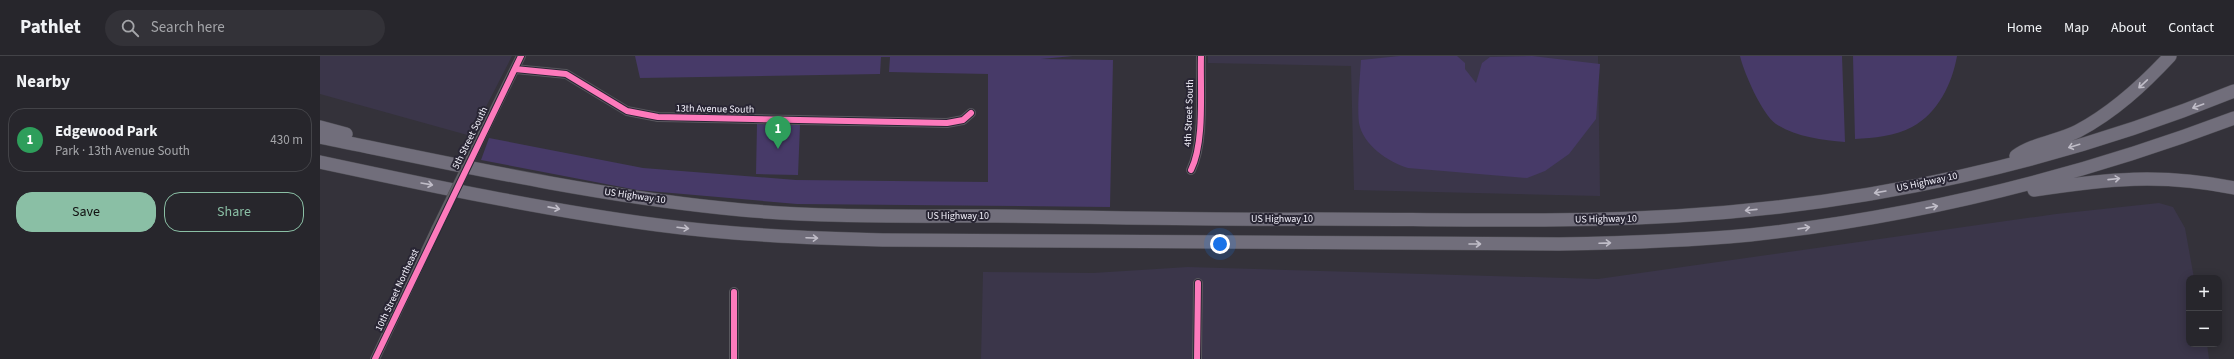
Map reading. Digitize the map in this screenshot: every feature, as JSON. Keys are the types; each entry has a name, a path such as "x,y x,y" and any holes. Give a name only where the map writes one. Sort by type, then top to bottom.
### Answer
{"highway":[{"path":"2001,166 2019,154 2078,131 2116,107 2144,84 2170,56"},
{"name":"US Highway 10","path":"320,137 604,192 714,207 766,212 828,215 1196,220 1588,220 1681,216 1839,198 2001,166 2146,124 2234,91"},
{"path":"1951,203 2111,161 2234,118"},
{"path":"320,127 430,159"},
{"path":"320,162 409,181 629,221 705,231 783,237 891,240 1559,244 1697,239 1799,229 1951,203 2120,178 2162,178 2203,182 2234,188"},
{"path":"320,168 409,181"}],"street":[{"name":"5th Street South","path":"436,229 521,56"},
{"name":"4th Street South","path":"1191,170 1197,158 1199,142 1201,56"},
{"name":"13th Avenue South","path":"515,69 566,74 627,111 658,117 947,123 963,120 971,113"},
{"name":"10th Street Northeast","path":"376,359 436,229"},
{"path":"1197,359 1198,283"},
{"path":"734,292 734,359"}],"shaded area":[{"path":"320,56 512,56 471,136 320,94"},
{"path":"635,56 1073,56 1041,59 1113,60 1110,207 797,204 637,190 481,160 489,138 643,168 796,180 988,182 988,74 889,72 890,57 881,57 880,74 640,78"},
{"path":"1208,56 1598,56 1600,196 1354,190 1351,66 1208,63"},
{"path":"1400,56 1457,56 1465,63 1465,69 1476,83 1482,63 1490,57 1532,56 1600,64 1596,119 1569,154 1545,171 1527,178 1408,168 1392,162 1371,145 1361,131 1358,116 1361,60"},
{"path":"1740,56 1842,56 1845,142 1800,135 1776,124 1765,112 1760,103 1749,82"},
{"path":"1853,56 1957,56 1952,77 1942,97 1929,114 1921,121 1899,133 1855,139"},
{"path":"757,124 800,125 798,175 756,174"},
{"path":"2159,203 2173,207 2185,228 2193,275 2186,275 2186,347 2207,347 2209,359 981,359 983,272 1093,273 1188,267 1598,279 2056,214"}],"cycle path":[{"path":"375,359 521,56"},
{"path":"1191,170 1198,145 1200,130 1201,56"},
{"path":"515,69 566,74 627,111 658,117 947,123 963,120 971,113"},
{"path":"1197,359 1198,283"},
{"path":"734,292 734,359"}],"place":[{"name":"Edgewood Park","path":"778,149"}]}
